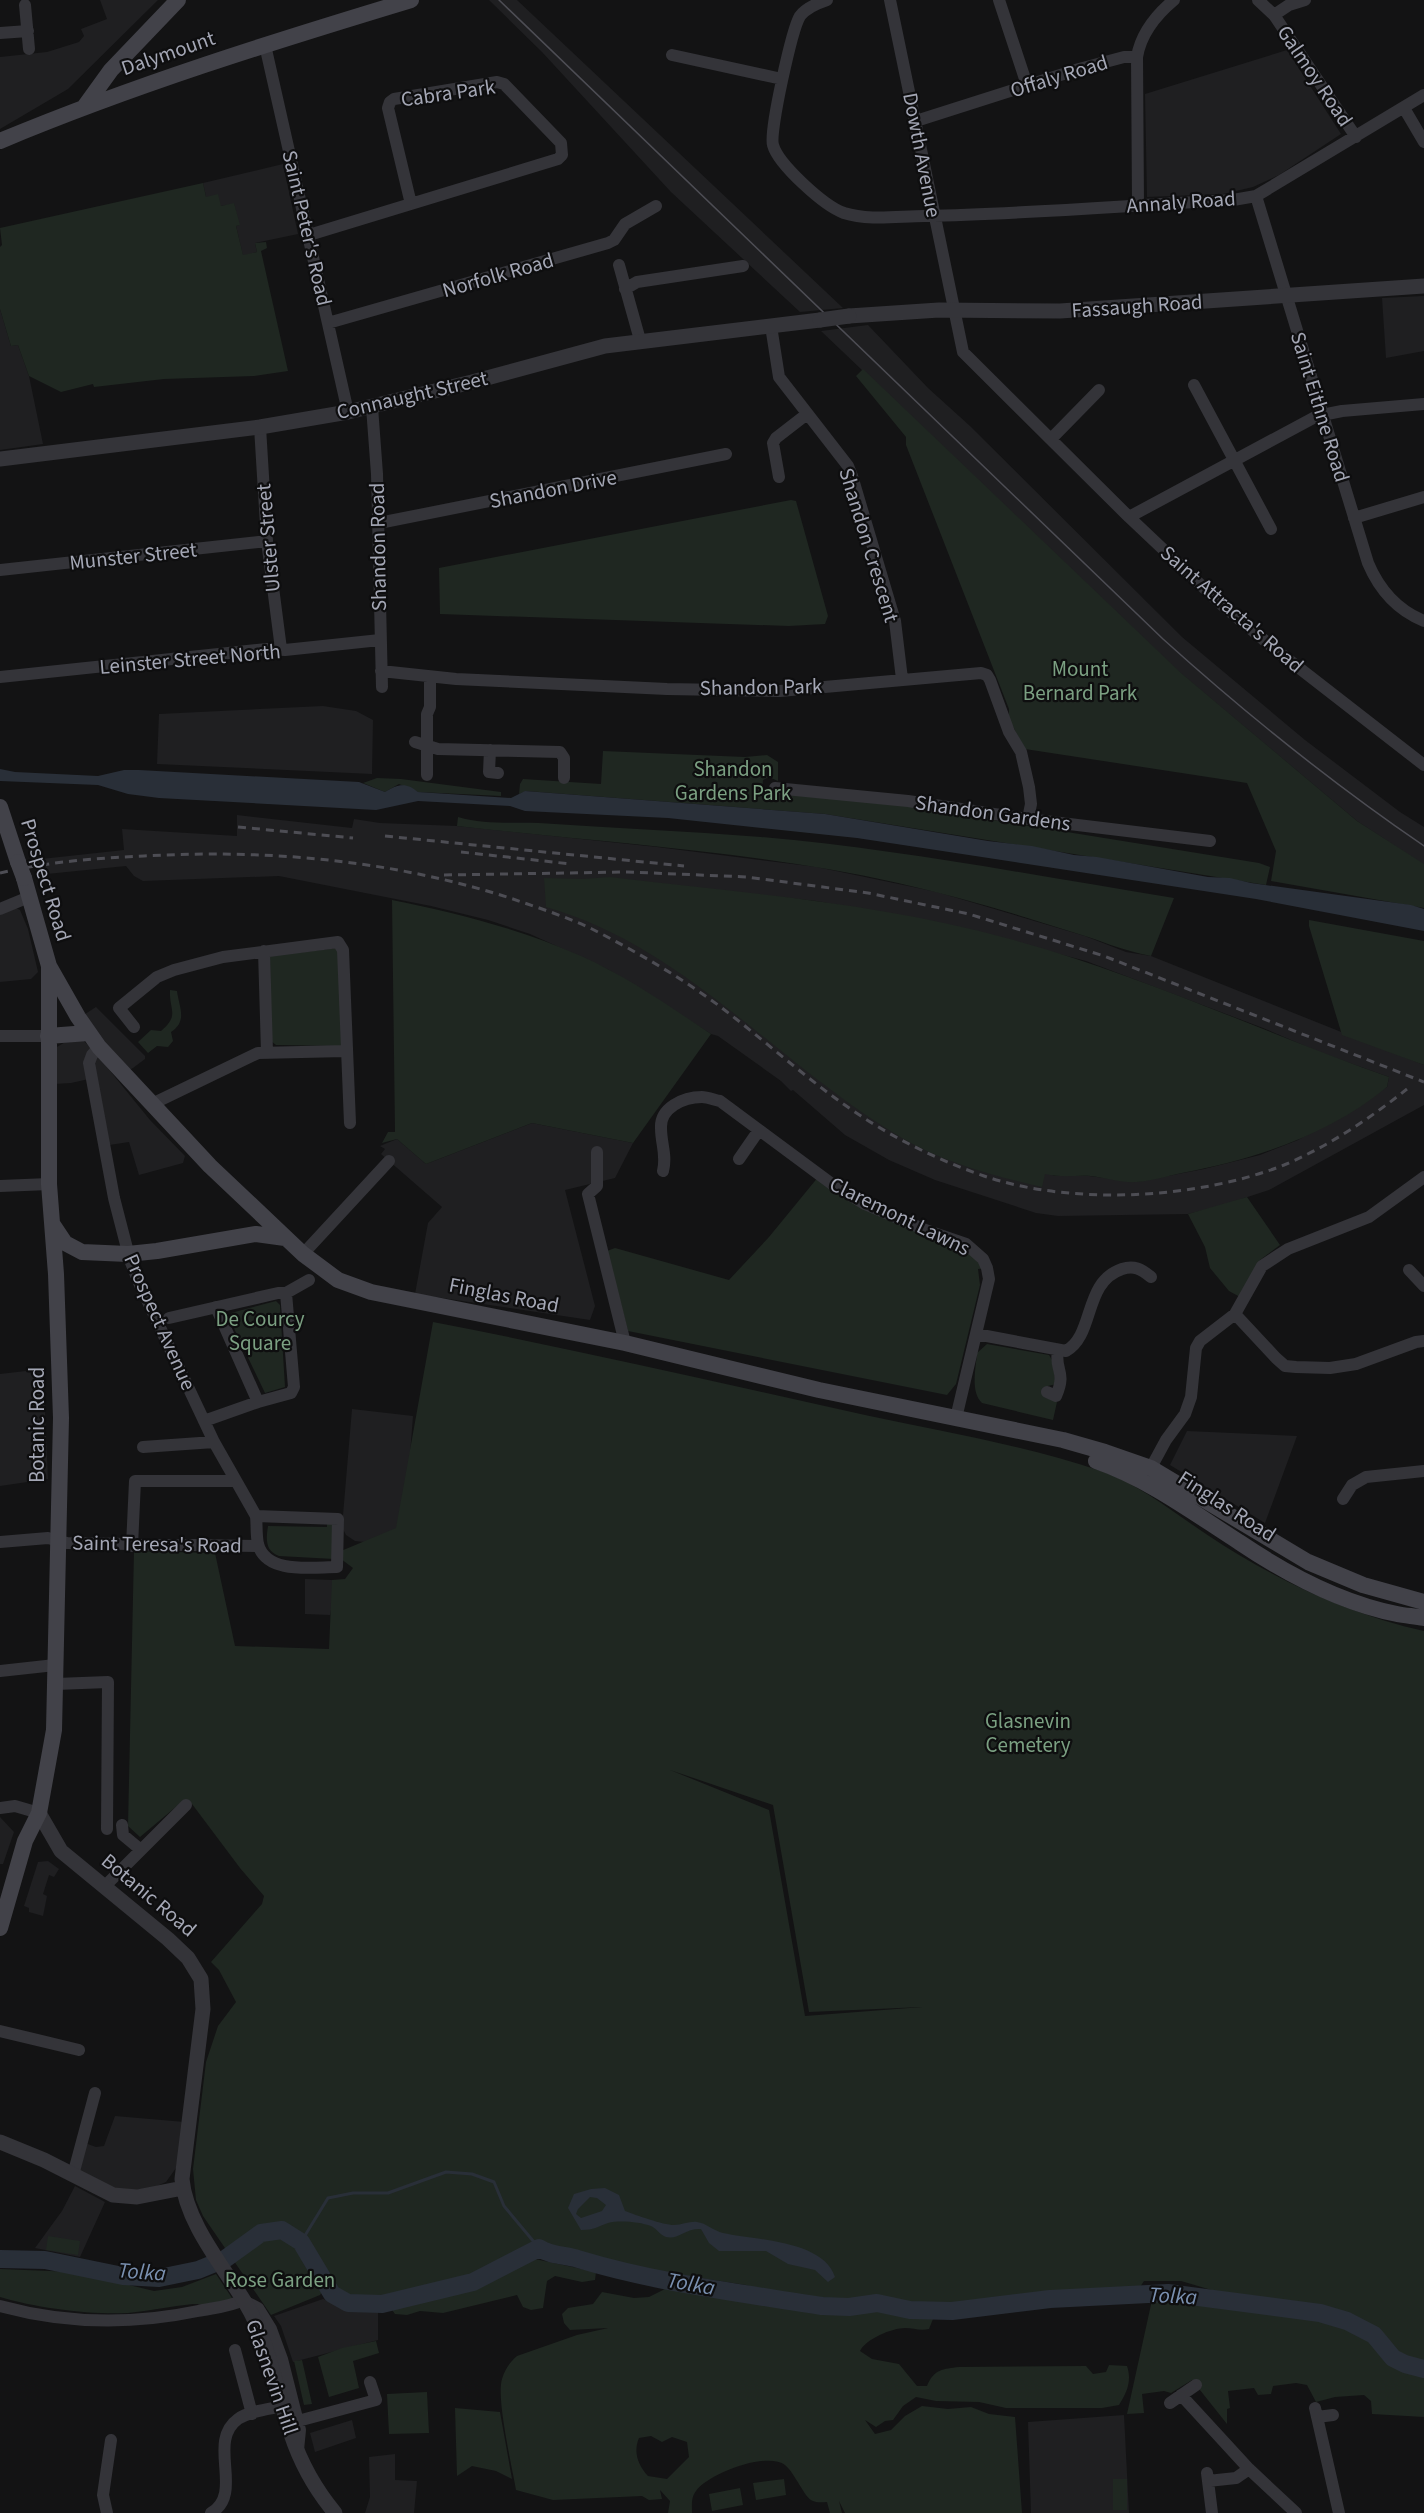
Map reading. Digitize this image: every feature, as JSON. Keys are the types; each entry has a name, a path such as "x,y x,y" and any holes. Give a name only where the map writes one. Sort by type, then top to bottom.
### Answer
{"main road":[{"path":"85,106 111,70 178,0"},
{"name":"Dalymount","path":"0,141 85,106 265,45 411,0"},
{"name":"Prospect Road","path":"2,818 21,870 49,966 88,1034"},
{"name":"Prospect Road","path":"48,1036 49,966"},
{"path":"48,1036 88,1034"},
{"name":"Finglas Road","path":"88,1034 210,1166 285,1238 338,1280 371,1292 625,1343 808,1388 1063,1440 1147,1475 1239,1542 1280,1567 1354,1601 1397,1614 1422,1607"},
{"name":"Botanic Road","path":"39,1813 54,1730 61,1418 56,1274 49,1184 48,1036"},
{"path":"232,1237 245,1226 249,1219 250,1202"},
{"name":"Botanic Road","path":"52,1221 64,1243 82,1251"},
{"path":"56,1274 65,1261 82,1251 128,1254 177,1249 256,1234 285,1238"},
{"path":"0,1928 25,1841 39,1813"}],"street":[{"name":"Annaly Road","path":"827,0 810,8 800,17 782,79 771,135 778,156 797,177 842,212 857,216 934,216 1233,200 1256,196 1424,95"},
{"name":"Dowth Avenue","path":"890,0 953,309"},
{"path":"999,0 1027,85"},
{"name":"Offaly Road","path":"916,121 1027,85 1124,57 1137,57 1143,36 1161,11 1174,0"},
{"path":"1258,0 1274,15 1289,5 1305,0"},
{"path":"25,5 30,49"},
{"name":"Galmoy Road","path":"1274,15 1356,136"},
{"path":"0,33 27,31"},
{"name":"Saint Peter's Road","path":"265,45 348,412"},
{"path":"672,55 782,79"},
{"path":"1137,57 1138,204"},
{"name":"Cabra Park","path":"309,235 411,204 558,159 562,155 561,143 504,84 497,82 394,99 388,108 411,204"},
{"path":"1404,108 1424,142"},
{"name":"Saint Eithne Road","path":"1256,196 1368,563 1381,588 1406,612 1424,621"},
{"name":"Norfolk Road","path":"328,323 608,243 614,240 625,224 656,207"},
{"path":"619,265 640,340"},
{"path":"626,289 637,282 743,266"},
{"name":"Fassaugh Road","path":"820,320 953,309 1060,311 1424,286"},
{"name":"Saint Attracta's Road","path":"953,309 960,344 966,356 1129,517 1251,629 1424,765"},
{"name":"Connaught Street","path":"0,459 260,427 372,407 605,346 820,320"},
{"name":"Shandon Crescent","path":"771,326 779,377 848,466 852,476 895,621 902,679"},
{"path":"1194,385 1271,529"},
{"path":"1051,439 1099,390"},
{"path":"1129,517 1322,414 1424,404"},
{"name":"Shandon Road","path":"372,407 379,523 382,687"},
{"path":"779,477 773,443 776,438 807,414"},
{"name":"Ulster Street","path":"260,427 267,541 281,649"},
{"name":"Shandon Drive","path":"379,523 726,454"},
{"path":"1354,518 1424,497"},
{"name":"Munster Street","path":"0,570 267,541"},
{"name":"Leinster Street North","path":"0,677 380,640"},
{"name":"Shandon Park","path":"381,671 430,678 667,689 780,691 981,673 987,675 1009,732 1021,752 1031,804 1028,819"},
{"path":"427,775 427,714 430,707 430,678"},
{"path":"415,742 428,747 560,752 564,758 564,778"},
{"path":"490,750 489,772 498,773"},
{"name":"Shandon Gardens","path":"775,788 908,801 1028,819 1210,841"},
{"path":"0,909 29,897"},
{"path":"134,1027 119,1008 157,977 174,970 223,957 328,943 341,944 350,1123"},
{"path":"264,951 267,1052"},
{"path":"0,1036 48,1036"},
{"name":"Prospect Avenue","path":"99,1047 92,1054 89,1063 114,1198 128,1254 140,1285 214,1442 256,1516"},
{"path":"152,1104 231,1065 267,1052 345,1051"},
{"name":"Claremont Lawns","path":"663,1171 666,1156 661,1129 662,1118 671,1106 702,1097 720,1101 819,1176 865,1204 928,1231 966,1244 975,1251 987,1268 989,1279 956,1418"},
{"path":"739,1159 759,1130"},
{"path":"597,1152 597,1186 588,1194 625,1343"},
{"path":"303,1254 389,1161"},
{"path":"1147,1475 1166,1440 1185,1414 1191,1397 1196,1348 1200,1341 1235,1314 1263,1266 1288,1248 1369,1217 1424,1177"},
{"path":"0,1186 49,1184"},
{"path":"976,1334 1066,1351 1074,1347 1092,1298 1113,1272 1128,1267 1139,1268 1151,1277"},
{"path":"1409,1270 1424,1286"},
{"path":"169,1318 286,1293 309,1280"},
{"path":"204,1421 291,1393 294,1387 286,1293"},
{"path":"216,1307 258,1402"},
{"path":"1235,1314 1285,1366 1330,1368 1356,1364 1424,1341"},
{"path":"1047,1392 1056,1396 1061,1384 1058,1351"},
{"path":"143,1447 214,1442"},
{"path":"1343,1499 1352,1485 1366,1477 1424,1471"},
{"path":"132,1546 135,1481 235,1481"},
{"path":"256,1516 338,1519 337,1568 283,1567 262,1553 258,1546 256,1516"},
{"name":"Saint Teresa's Road","path":"0,1542 48,1538 68,1544 258,1546"},
{"path":"0,1671 55,1665"},
{"path":"56,1684 108,1682 107,1829"},
{"path":"104,1887 186,1805"},
{"path":"0,1808 15,1806 39,1813"},
{"name":"Botanic Road","path":"39,1813 61,1851 168,1939 188,1958 201,1979 203,2009 185,2150 183,2188"},
{"path":"122,1825 123,1835 141,1850"},
{"path":"0,2031 80,2050"},
{"path":"73,2175 96,2093"},
{"path":"0,2142 73,2175 100,2190 126,2197 183,2188"},
{"name":"Glasnevin Hill","path":"183,2188 193,2219 244,2301 267,2351 298,2453 310,2479 335,2513"},
{"path":"0,2306 36,2316 120,2321 172,2316 244,2301"},
{"name":"Glasnevin Hill","path":"244,2301 258,2308 271,2329 282,2359 300,2430 298,2453"},
{"path":"235,2350 252,2414"},
{"path":"298,2421 376,2400 370,2382"},
{"path":"1170,2403 1196,2385"},
{"path":"1181,2395 1249,2469 1296,2513"},
{"path":"211,2513 222,2505 226,2491 225,2448 228,2430 238,2419 283,2406"},
{"path":"1333,2415 1316,2412 1339,2513"},
{"path":"107,2513 103,2495 111,2440"},
{"path":"1212,2513 1208,2477 1236,2478 1249,2469"}],"shaded area":[{"path":"100,0 158,0 68,89 0,129 0,57 47,52 79,42 84,36 81,29 107,19"},
{"path":"489,0 517,0 843,308 800,312 671,192 542,52"},
{"path":"1287,50 1341,134 1279,175 1253,187 1223,194 1147,197 1145,94"},
{"path":"283,164 298,234 255,243 257,252 243,256 234,204 221,206 206,197 203,183"},
{"path":"1424,296 1424,351 1386,358 1382,298"},
{"path":"0,309 11,346 18,345 29,376 43,444 0,450"},
{"path":"868,325 928,388 970,426 1182,637 1305,740 1400,812 1424,827 1424,865 1357,821 1178,671 821,331"},
{"path":"323,706 356,711 373,720 372,774 157,764 159,714"},
{"path":"0,769 15,772 98,776 124,770 139,770 359,782 385,792 402,785 418,792 511,798 525,791 825,814 1032,846 1208,877 1230,878 1251,883 1411,905 1424,909 1424,931 1256,899 857,838 668,818 525,811 510,806 418,801 376,810 159,798 128,794 98,785 0,781"},
{"path":"237,815 352,828 354,819 380,823 457,826 817,867 937,892 1085,936 1126,952 1151,956 1424,1065 1424,1105 1269,1190 1220,1206 1188,1214 1058,1216 1036,1213 935,1180 889,1160 845,1135 793,1090 791,1091 781,1081 718,1036 711,1034 609,970 530,934 488,920 431,906 279,876 143,881 134,876 126,866 37,875 32,860 124,850 122,829 237,836","holes":["612,878 816,901 936,922 1086,961 1389,1077 1387,1087 1298,1140 1260,1155 1136,1182 1089,1176 1054,1176"]},
{"path":"16,908 20,910 28,929 38,972 31,979 0,982 0,912"},
{"path":"96,1007 145,1056 145,1059 127,1071 82,1016"},
{"path":"69,1040 83,1040 93,1050 150,1120 185,1156 183,1163 139,1175 129,1142 103,1146 89,1079 54,1084 55,1048"},
{"path":"532,1123 633,1143 615,1178 565,1190 595,1306 590,1320 415,1294 428,1223 442,1207 381,1154 385,1149 380,1146 397,1139 426,1164"},
{"path":"43,1369 48,1479 0,1486 0,1374"},
{"path":"352,1409 413,1416 404,1533 373,1543 355,1541 346,1535 342,1527"},
{"path":"1187,1431 1297,1436 1265,1523 1170,1465"},
{"path":"305,1579 332,1580 333,1600 330,1615 305,1614"},
{"path":"0,1817 14,1832 3,1864 0,1864"},
{"path":"48,1861 59,1869 54,1877 49,1875 43,1894 47,1896 43,1916 29,1912 29,1908 24,1906 38,1862"},
{"path":"115,2116 185,2122 176,2168 166,2182 150,2189 118,2191 75,2172 82,2142 96,2147 104,2146"},
{"path":"75,2186 105,2202 80,2257 35,2248 62,2211"},
{"path":"605,2188 619,2195 625,2211 657,2222 674,2225 697,2222 723,2233 769,2240 802,2249 817,2256 828,2265 835,2277 828,2282 815,2270 788,2264 766,2251 719,2251 709,2243 701,2229 671,2237 664,2236 651,2226 630,2222 613,2222 593,2229 581,2230 568,2208 574,2194","holes":["590,2197 597,2198 606,2205 602,2211 581,2218 576,2214"]},
{"path":"323,2299 345,2307 378,2311 378,2340 293,2362 281,2326 274,2316"},
{"path":"1124,2415 1129,2513 1031,2513 1028,2422"},
{"path":"352,2420 356,2438 315,2452 310,2433"},
{"path":"395,2454 395,2480 417,2481 414,2513 365,2513 370,2497 369,2457"}],"green space":[{"path":"203,183 206,197 218,194 221,206 234,203 240,225 236,226 243,255 257,252 255,243 266,242 267,248 261,251 288,371 254,376 164,379 94,387 93,384 61,392 29,376 18,345 11,346 0,309 0,247 2,245 0,228"},
{"name":"Mount Bernard Park","path":"863,369 1181,673 1357,821 1424,864 1424,908 1271,881 1276,851 1247,783 1025,749 1009,719 1009,709 906,445 906,437 856,376"},
{"path":"791,500 796,501 828,616 825,624 789,626 440,614 439,568"},
{"name":"Shandon Gardens Park","path":"603,751 745,757 767,755 778,762 778,781 769,777 763,780 762,791 906,806 1259,863 1270,867 1266,885 825,814 526,791 519,794 523,779 601,784"},
{"path":"377,778 501,792 501,796 418,792 399,784 385,792 363,783"},
{"path":"458,817 488,822 678,831 813,842 968,864 1174,898 1151,956 963,899 844,872 734,855 457,826"},
{"path":"610,877 811,900 911,916 1010,939 1154,986 1389,1077 1387,1087 1365,1104 1316,1132 1264,1152 1209,1167 1137,1182 1091,1176 1045,1174 1042,1187 1006,1178 953,1162 902,1138 857,1109 688,979 643,950 596,925 546,907 544,878"},
{"path":"392,900 488,923 558,946 632,983 711,1034 633,1143 532,1123 426,1164 397,1139 382,1143 388,1132 395,1132"},
{"path":"1309,920 1424,941 1424,1065 1342,1035"},
{"path":"338,948 342,1046 276,1045 271,1041 270,956"},
{"path":"170,990 177,991 181,1013 179,1023 171,1032 173,1041 168,1047 157,1046 148,1053 138,1042 151,1030 161,1031 170,1021 172,1012"},
{"path":"819,1176 832,1184 966,1244 987,1268 978,1269 980,1285 956,1384 947,1395 628,1331 607,1251 615,1248 729,1280 769,1237"},
{"path":"1247,1197 1280,1245 1260,1260 1240,1297 1229,1291 1210,1268 1205,1247 1188,1214"},
{"name":"De Courcy Square","path":"276,1301 280,1305 285,1387 265,1393 230,1320 231,1313"},
{"path":"433,1322 984,1440 1101,1471 1130,1484 1234,1552 1285,1580 1339,1605 1424,1631 1424,2417 1372,2414 1371,2401 1364,2395 1335,2397 1316,2402 1307,2385 1296,2383 1273,2386 1271,2394 1258,2395 1254,2388 1228,2391 1230,2408 1227,2409 1227,2424 1192,2380 1171,2393 1164,2391 1142,2394 1144,2413 1127,2414 1152,2300 1156,2300 1156,2295 1205,2299 1335,2318 1337,2309 1242,2299 1181,2281 1144,2281 1138,2290 1059,2291 924,2308 874,2296 843,2302 823,2299 794,2303 768,2291 746,2285 623,2266 542,2244 472,2277 378,2298 358,2300 328,2284 320,2295 271,2315 203,2216 196,2200 193,2169 206,2062 218,2026 236,2002 219,1970 211,1962 262,1904 264,1896 192,1804 186,1805 184,1800 140,1837 128,1826 134,1551 215,1553 235,1646 329,1649 332,1580 345,1579 353,1568 341,1559 341,1551 396,1528","holes":["670,1770 773,1805 809,2012 922,2007 805,2016 769,1810"]},
{"path":"987,1344 1049,1355 1056,1384 1048,1386 1044,1397 1057,1402 1053,1420 982,1403 976,1393 975,1373 977,1353"},
{"path":"327,1524 335,1524 334,1559 279,1556 269,1548 268,1526 327,1527"},
{"path":"48,2236 80,2241 78,2255 46,2250"},
{"path":"535,2259 596,2272 595,2280 582,2282 555,2276 547,2281 543,2308 531,2310 523,2307 517,2295 443,2313 420,2311 407,2315 395,2314 390,2307 476,2288"},
{"path":"0,2269 75,2272 154,2291 182,2287 216,2274 232,2298 219,2304 193,2304 128,2313 64,2310 0,2297"},
{"path":"667,2288 844,2314 889,2311 916,2318 933,2319 929,2329 893,2330 873,2338 860,2351 872,2359 899,2364 917,2386 927,2386 933,2376 940,2371 959,2367 1086,2366 1093,2374 1106,2372 1109,2365 1127,2366 1129,2382 1119,2405 1102,2408 1006,2408 979,2402 936,2401 916,2397 903,2406 893,2420 885,2421 876,2427 865,2420 875,2434 891,2430 905,2416 922,2406 948,2409 971,2407 989,2414 1015,2417 1022,2513 845,2513 839,2501 842,2513 830,2513 827,2502 816,2502 810,2499 785,2465 777,2461 738,2466 712,2478 703,2484 693,2496 692,2513 668,2513 670,2501 660,2490 662,2499 649,2500 642,2496 553,2500 516,2490 501,2401 502,2379 508,2366 517,2356 577,2335 608,2328 570,2330 564,2323 562,2314 568,2308 593,2304 602,2292 634,2298 649,2297","holes":["651,2436 662,2442 672,2437 687,2442 689,2457 667,2479 648,2476 639,2463 637,2453 639,2438"]},
{"path":"376,2341 379,2353 353,2361 359,2388 329,2397 318,2357 342,2348"},
{"path":"302,2360 312,2404 304,2405 294,2361"},
{"path":"427,2392 429,2433 389,2434 387,2394"},
{"path":"455,2408 500,2412 512,2479 496,2471 472,2466 457,2476"},
{"path":"784,2479 786,2495 756,2500 753,2483"},
{"path":"1113,2479 1127,2479 1127,2510 1113,2510"},
{"path":"740,2488 743,2505 712,2511 709,2494"}],"waterway":[{"path":"301,2242 328,2198 353,2193 388,2193 446,2172 472,2174 494,2182 504,2206 539,2248"},
{"name":"Tolka","path":"0,2259 45,2260 123,2276 159,2278 198,2270 225,2259 261,2233 282,2230 301,2242 332,2294 348,2303 382,2304 473,2282 539,2248 553,2254 638,2275 822,2306 849,2307 877,2303 910,2310 952,2311 1050,2299 1168,2293 1320,2313 1347,2321 1374,2335 1393,2358 1424,2369"}],"tram line":[{"path":"499,0 1163,639 1290,747 1356,798 1424,846"}],"railway":[{"path":"238,827 353,838"},
{"path":"385,836 684,866"},
{"path":"461,852 571,864"},
{"path":"0,873 90,859 191,854 284,856 376,866 468,886 513,899 592,929 675,976 722,1008 843,1104 905,1142 984,1176 1019,1186 1056,1192 1095,1195 1174,1191 1250,1176 1284,1165 1333,1141 1407,1089"},
{"path":"444,875 627,872 747,877 868,893 969,914 1104,956 1424,1082"}],"park label":[{"name":"Glasnevin Cemetery","path":"1028,1733"},
{"name":"Rose Garden","path":"280,2280"}]}
